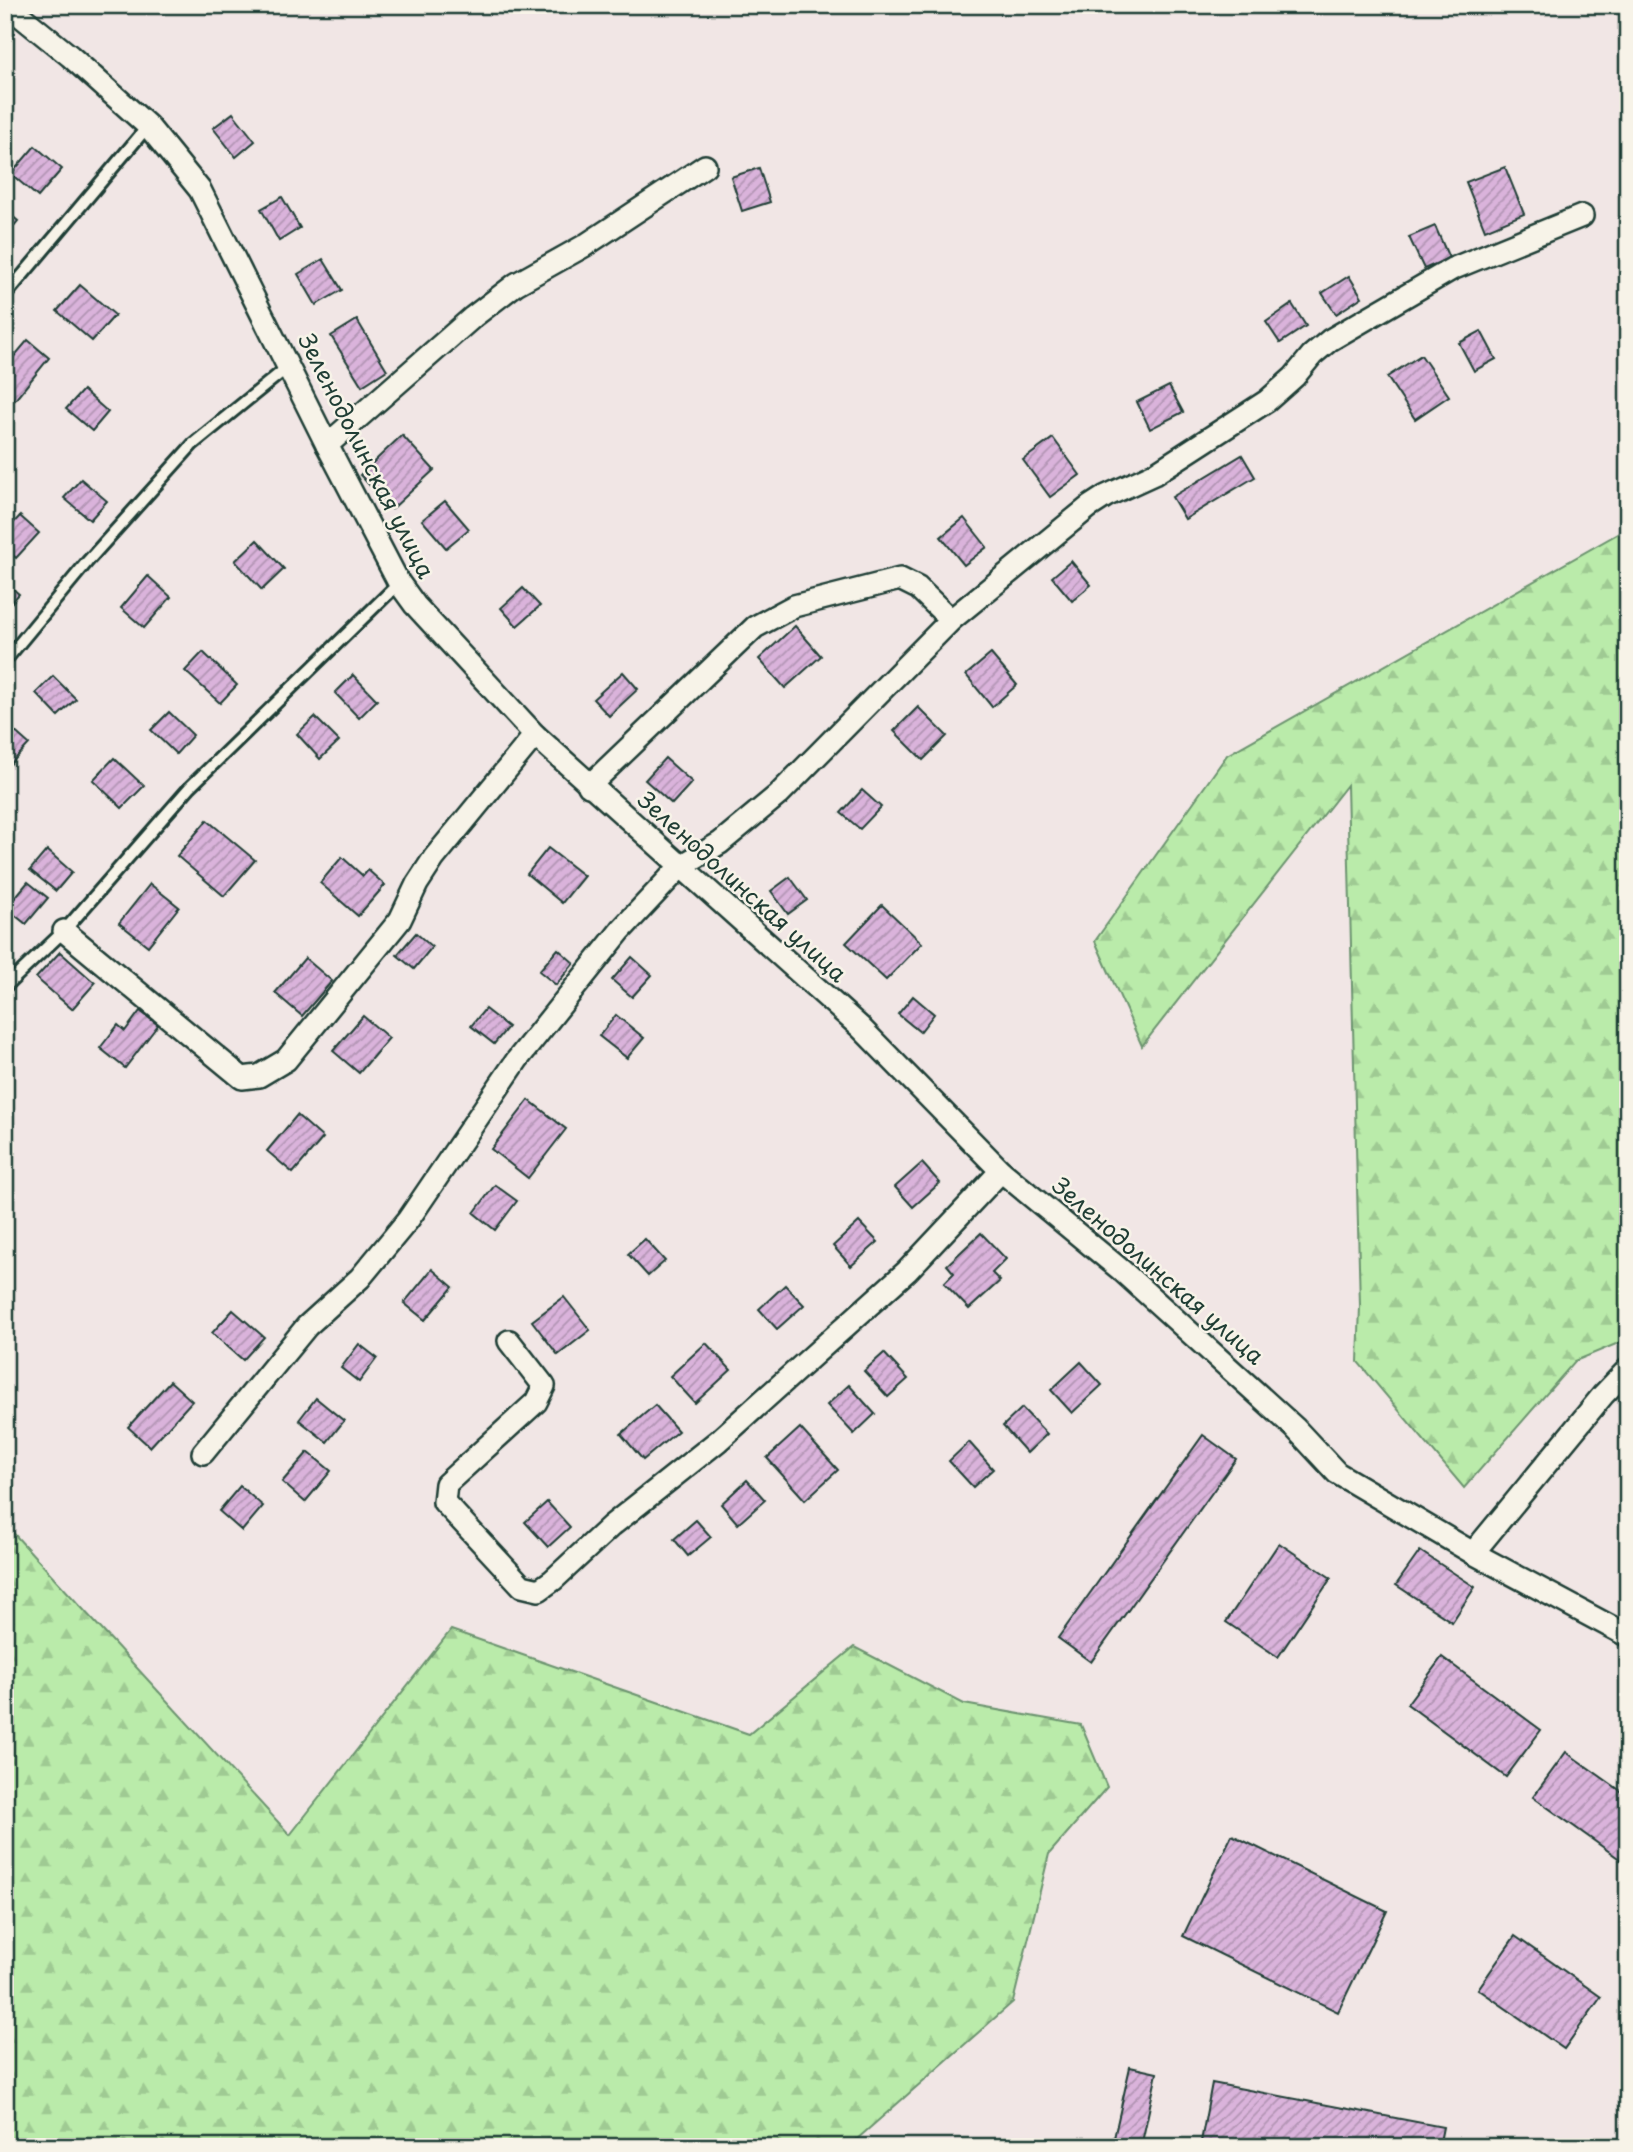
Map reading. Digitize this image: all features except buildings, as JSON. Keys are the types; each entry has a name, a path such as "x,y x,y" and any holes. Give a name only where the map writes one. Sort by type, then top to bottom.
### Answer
{"street":[{"name":"Зеленодолинская улица","path":"7,5 70,56 148,126 200,190 399,583 415,605 535,736 860,1027 1002,1171 1131,1279 1296,1428 1337,1473 1473,1553 1628,1636"},
{"path":"327,445 473,317 516,284 584,246 705,166"},
{"path":"203,1453 307,1326 360,1278 408,1220 517,1060 621,930 681,866 720,843 778,796 951,620 1089,507 1106,496 1154,474 1267,401 1330,340 1452,269 1582,216"},
{"path":"589,786 755,627 794,606 900,579 918,588 951,620"},
{"path":"64,931 242,1078 259,1076 286,1060 400,920 434,858 535,736"},
{"path":"509,1341 544,1386 536,1402 446,1484 444,1502 522,1586 539,1590 611,1526 719,1441 907,1271 1002,1171"},
{"path":"1473,1553 1603,1395 1628,1369"}],"lane":[{"path":"5,296 148,126"},
{"path":"5,661 193,444 289,366"},
{"path":"5,988 64,931 190,787 399,583"}],"green space":[{"path":"1628,528 1628,1339 1575,1361 1464,1488 1358,1362 1360,1306 1347,785 1142,1046 1095,941 1227,755"},
{"path":"5,1524 290,1835 451,1630 749,1734 854,1647 964,1704 1081,1725 1107,1787 1049,1854 1013,2002 848,2147 5,2147"}]}
